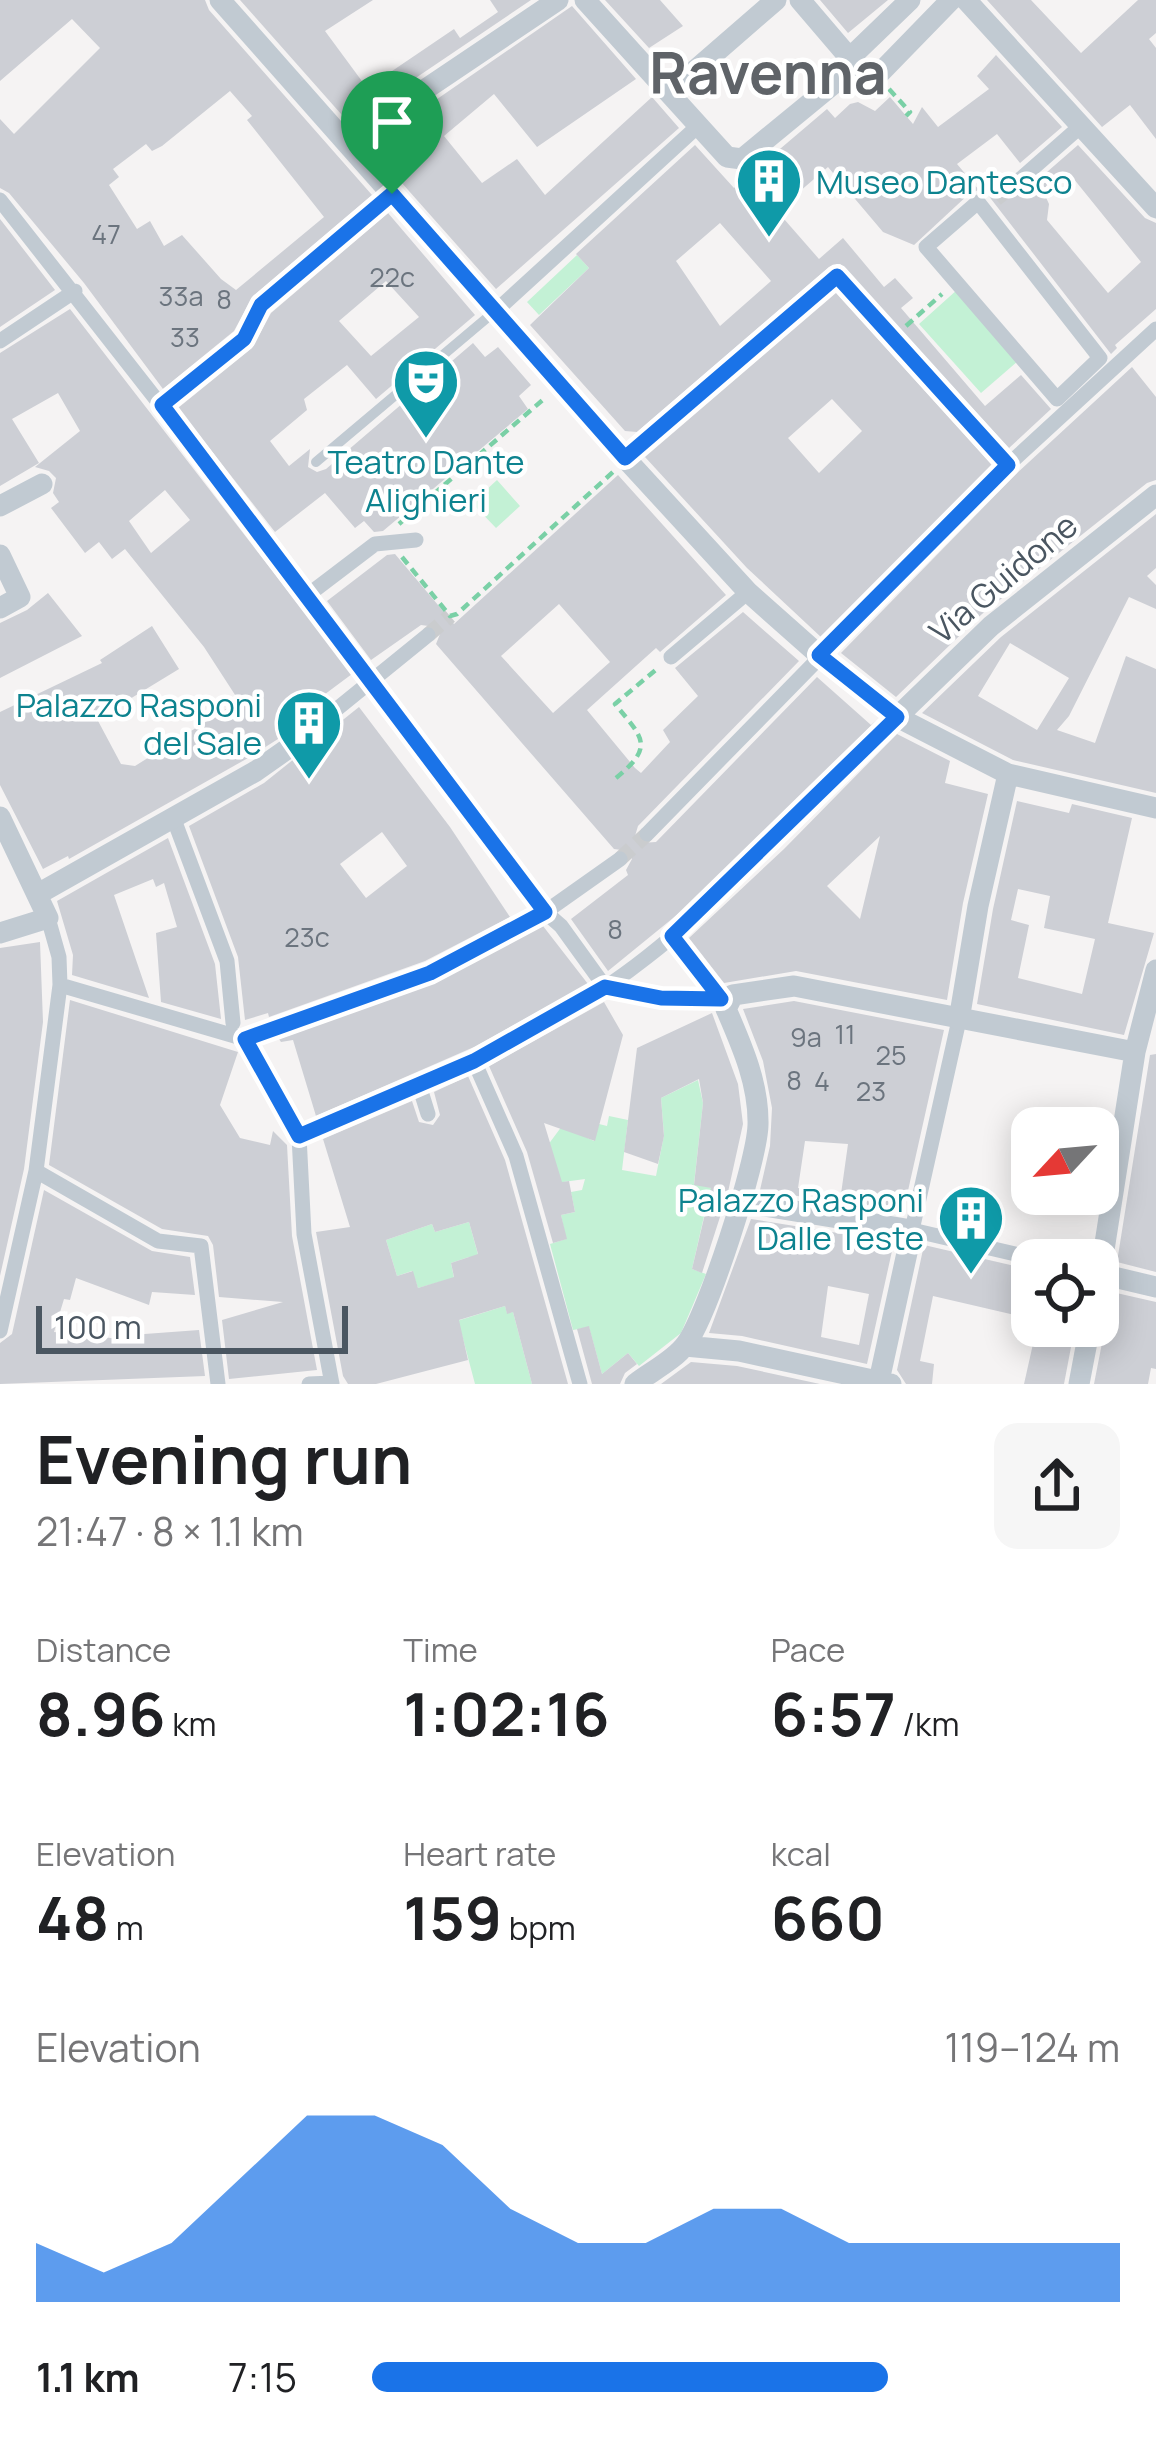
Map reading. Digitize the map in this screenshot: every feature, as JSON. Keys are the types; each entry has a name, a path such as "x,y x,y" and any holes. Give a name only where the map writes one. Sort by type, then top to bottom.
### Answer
{"street":[{"path":"220,0 497,310 622,462 748,592 819,655 897,717 1008,774 1156,808"},
{"path":"347,142 558,0"},
{"path":"585,0 727,157 742,159 910,0"},
{"path":"669,93 776,0"},
{"path":"800,0 847,63 866,77 878,75 951,0"},
{"path":"966,0 1156,208"},
{"path":"1017,182 1082,125"},
{"path":"497,310 698,126"},
{"path":"162,405 244,339 261,305 392,194"},
{"path":"0,200 605,987 661,998 728,999 794,986 959,1020 1143,1044"},
{"path":"647,834 1008,465 1085,383 1100,358 991,204 978,202 926,247 1057,399 1085,383 1124,358 1156,329"},
{"path":"622,462 837,276 1008,465"},
{"path":"0,341 74,291"},
{"path":"0,506 42,484"},
{"name":"Via Guidone","path":"897,717 991,626 1156,495"},
{"path":"308,595 376,544 387,539 416,540"},
{"path":"0,555 20,597 0,608"},
{"path":"671,657 748,592"},
{"path":"38,894 290,747 353,698 370,677 428,635"},
{"path":"301,1142 474,1061 605,987 675,933 897,717"},
{"path":"685,1346 739,1351 886,1383 912,1230 1008,774"},
{"path":"0,817 48,918 60,985 37,1171 0,1331"},
{"path":"173,817 227,961 233,1023"},
{"path":"60,985 245,1039 430,973 545,912 620,859"},
{"path":"0,932 48,918"},
{"path":"634,1384 685,1346 713,1284 758,1126 749,1062 726,1010 728,999 675,933"},
{"path":"1106,1239 1156,970"},
{"path":"245,1039 301,1142 304,1234 332,1383 309,1384"},
{"path":"474,1061 516,1156 580,1384"},
{"path":"419,1085 428,1114"},
{"path":"37,1171 158,1240 201,1246 218,1384"},
{"path":"739,1202 912,1230 1011,1253"},
{"path":"1119,1281 1156,1286"},
{"path":"1079,1384 1086,1347"}],"lane":[{"path":"316,462 497,310"}],"path":[{"path":"878,75 910,112 906,116"},
{"path":"893,338 955,281"},
{"path":"553,391 387,539 450,616 622,462"},
{"path":"616,778 643,748 640,735 615,704 671,657"}],"green space":[{"path":"577,255 589,268 539,315 527,302"},
{"path":"958,289 1018,361 981,393 919,324"},
{"path":"497,480 520,506 496,528 472,503"},
{"path":"698,1080 703,1103 694,1184 731,1192 724,1215 705,1212 692,1269 706,1274 681,1333 639,1366 628,1353 602,1374 589,1327 573,1330 550,1244 566,1239 561,1215 575,1212 571,1192 582,1190 585,1179 556,1183 545,1149 562,1126 594,1141 599,1124 607,1126 609,1116 628,1120 622,1170 656,1176 664,1135 661,1098"},
{"path":"469,1222 482,1269 469,1257 451,1263 454,1278 418,1288 412,1271 397,1276 386,1240 432,1224 435,1232"},
{"path":"505,1306 507,1313 513,1312 532,1384 475,1384 462,1335 412,1335"}],"building":[{"path":"0,0 205,0 372,195 253,296 234,331 163,389 84,283 0,188 0,119 14,134 100,48 72,19 0,81","holes":["230,91 252,116 247,120 324,217 236,290 182,235 164,246 150,221 137,229 109,185 119,177 113,169 146,144 152,151 162,146"]},
{"path":"240,0 373,0 325,31 367,88 454,29 460,38 498,12 490,0 531,0 349,123"},
{"path":"605,0 660,0 683,26 649,48"},
{"path":"820,0 888,0 848,33"},
{"path":"987,0 1031,0 1081,53 1138,0 1156,0 1156,33 1149,39 1156,48 1156,139 1130,105 1102,127"},
{"path":"572,6 636,79 537,147 494,94 444,136 482,183 517,159 545,195 652,97 679,128 496,289 369,146"},
{"path":"996,55 1062,127 1020,163 997,134 957,164 979,190 914,245 883,232 828,167 777,211 819,259 843,238 884,287 895,278 913,298 901,308 985,406 1021,375 1051,409 1009,448 840,264 829,267 637,432 625,431 530,325 589,268 576,254 695,145 734,188 827,109 835,118 858,102 875,111 890,97 913,124 922,107 938,127 989,89 977,76","holes":["720,223 771,281 720,326 676,261"]},
{"path":"1078,145 1145,218 1156,223 1156,309 1111,354 988,195 1005,179 1012,193 1024,192","holes":["1069,173 1141,262 1108,293 1047,220 1049,204 1044,193"]},
{"path":"388,213 475,315 376,399 347,365 304,399 307,410 270,441 289,466 310,449 308,467 317,472 326,469 473,343 485,357 498,347 531,385 519,396 528,409 383,531 374,532 364,521 355,528 325,493 275,532 178,408 252,348 271,313","holes":["386,281 419,317 371,356 339,321"]},
{"path":"0,219 55,290 0,327"},
{"path":"836,293 992,465 822,638 747,568 645,457","holes":["832,399 862,431 819,473 788,438"]},
{"path":"70,309 352,674 301,712 305,719 289,732 248,758 43,869 0,785 0,712 102,663 100,660 152,626 179,669 97,719 121,764 135,766 239,701 204,647 125,549 112,559 99,542 85,553 51,508 59,502 53,493 56,478 35,467 80,431 58,393 12,419 39,463 0,486 0,353","holes":["165,490 190,520 151,553 129,521"]},
{"path":"1132,367 1156,397 1156,480 982,614 896,697 841,653 1016,474"},
{"path":"618,475 726,595 660,652 656,648 587,710 635,768 641,773 670,742 663,730 698,696 675,668 743,612 799,661 638,826 635,836 640,843 656,842 817,677 871,725 877,720 705,892 608,971 571,919 628,875 629,851 614,849 436,644 440,634 436,627 421,625 371,660 327,601 387,555 395,554 454,624","holes":["559,604 610,662 553,713 501,656"]},
{"path":"1156,514 1156,568 1147,576 1156,585 1156,609 1129,597 1069,716 1057,730 1095,743 1126,656 1156,669 1156,793 1013,760 922,713 1001,637","holes":["1010,643 1069,678 1037,730 978,696"]},
{"path":"48,593 82,636 0,678 0,623"},
{"path":"359,707 450,827 510,917 425,961 269,1017 268,1013 245,1020 238,957 189,826 264,783","holes":["382,832 407,866 366,898 340,864"]},
{"path":"897,734 950,761 945,783 988,794 947,1000 796,971 724,983 689,938","holes":["880,836 860,919 827,886"]},
{"path":"1017,801 1069,813 1072,804 1132,818 1108,923 1154,933 1124,1035 977,1004","holes":["1018,889 1050,896 1044,928 1095,939 1082,994 1018,978 1029,925 1011,920"]},
{"path":"168,838 215,964 221,1019 161,1002 156,933 177,927 164,883 156,887 153,879 114,895 149,998 72,975 73,955 57,901"},
{"path":"543,926 588,984 474,1047 316,1116 293,1040 279,1039 434,983"},
{"path":"40,942 43,1022 24,1169 0,1276 0,948"},
{"path":"70,1000 238,1052 220,1105 240,1138 270,1145 273,1131 287,1145 292,1236 317,1370 229,1379 222,1320 283,1302 219,1297 208,1236 162,1229 49,1165"},
{"path":"794,1001 944,1030 903,1213 760,1190 772,1108 763,1061 743,1009","holes":["805,1141 848,1144 841,1194 798,1188"]},
{"path":"604,1002 623,1035 595,1141 544,1123 562,1182 569,1181 575,1212 561,1215 567,1239 553,1243 527,1152 489,1066"},
{"path":"712,1013 738,1084 743,1124 702,1273 692,1269 711,1188 694,1185 703,1103 699,1079 661,1098 664,1136 658,1164 624,1152 637,1048"},
{"path":"1156,1054 1156,1272 1119,1263 1150,1055"},
{"path":"468,1076 505,1160 568,1384 532,1384 513,1312 507,1314 505,1306 459,1320 468,1360 376,1384 348,1384 343,1376 316,1232 350,1227 323,1139 412,1101 419,1122 433,1125 440,1115 434,1092","holes":["469,1222 478,1254 451,1263 454,1277 418,1288 413,1271 397,1276 386,1240 432,1224 435,1232"]},
{"path":"44,1190 152,1251 190,1257 195,1295 152,1292 149,1305 76,1278 54,1332 130,1340 131,1335 199,1330 205,1376 0,1384 0,1343 12,1334"},
{"path":"751,1219 894,1242 867,1364 709,1333","holes":["828,1286 869,1294 859,1345 821,1337"]},
{"name":"Palazzo Rasponi Dalle Teste","path":"924,1245 1011,1265 1011,1314 933,1296 920,1361 934,1364 932,1384 906,1384 897,1370"},
{"path":"1119,1294 1156,1302 1156,1369 1151,1368 1148,1384 1094,1384 1101,1347 1119,1347"},
{"path":"589,1326 602,1374 628,1353 637,1364 620,1384 592,1384 577,1329"},
{"path":"1032,1347 1071,1347 1064,1384 1024,1384"},
{"path":"691,1362 737,1366 820,1384 661,1384"}],"tunnel":[{"path":"996,199 1017,182"},
{"path":"428,635 450,616"},
{"path":"620,859 647,834"}],"place":[{"name":"Museo Dantesco","path":"769,240"},
{"name":"Teatro Dante Alighieri","path":"426,441"},
{"name":"Palazzo Rasponi del Sale","path":"309,782"},
{"name":"Palazzo Rasponi Dalle Teste","path":"971,1277"}],"district":[{"name":"Ravenna","path":"768,72"}],"route":[{"path":"392,194 625,458 837,276 1008,465 819,655 897,717 672,936 721,999 661,998 605,987 474,1061 299,1136 245,1039 430,973 545,912 162,405 244,339 261,305 392,194"}]}
